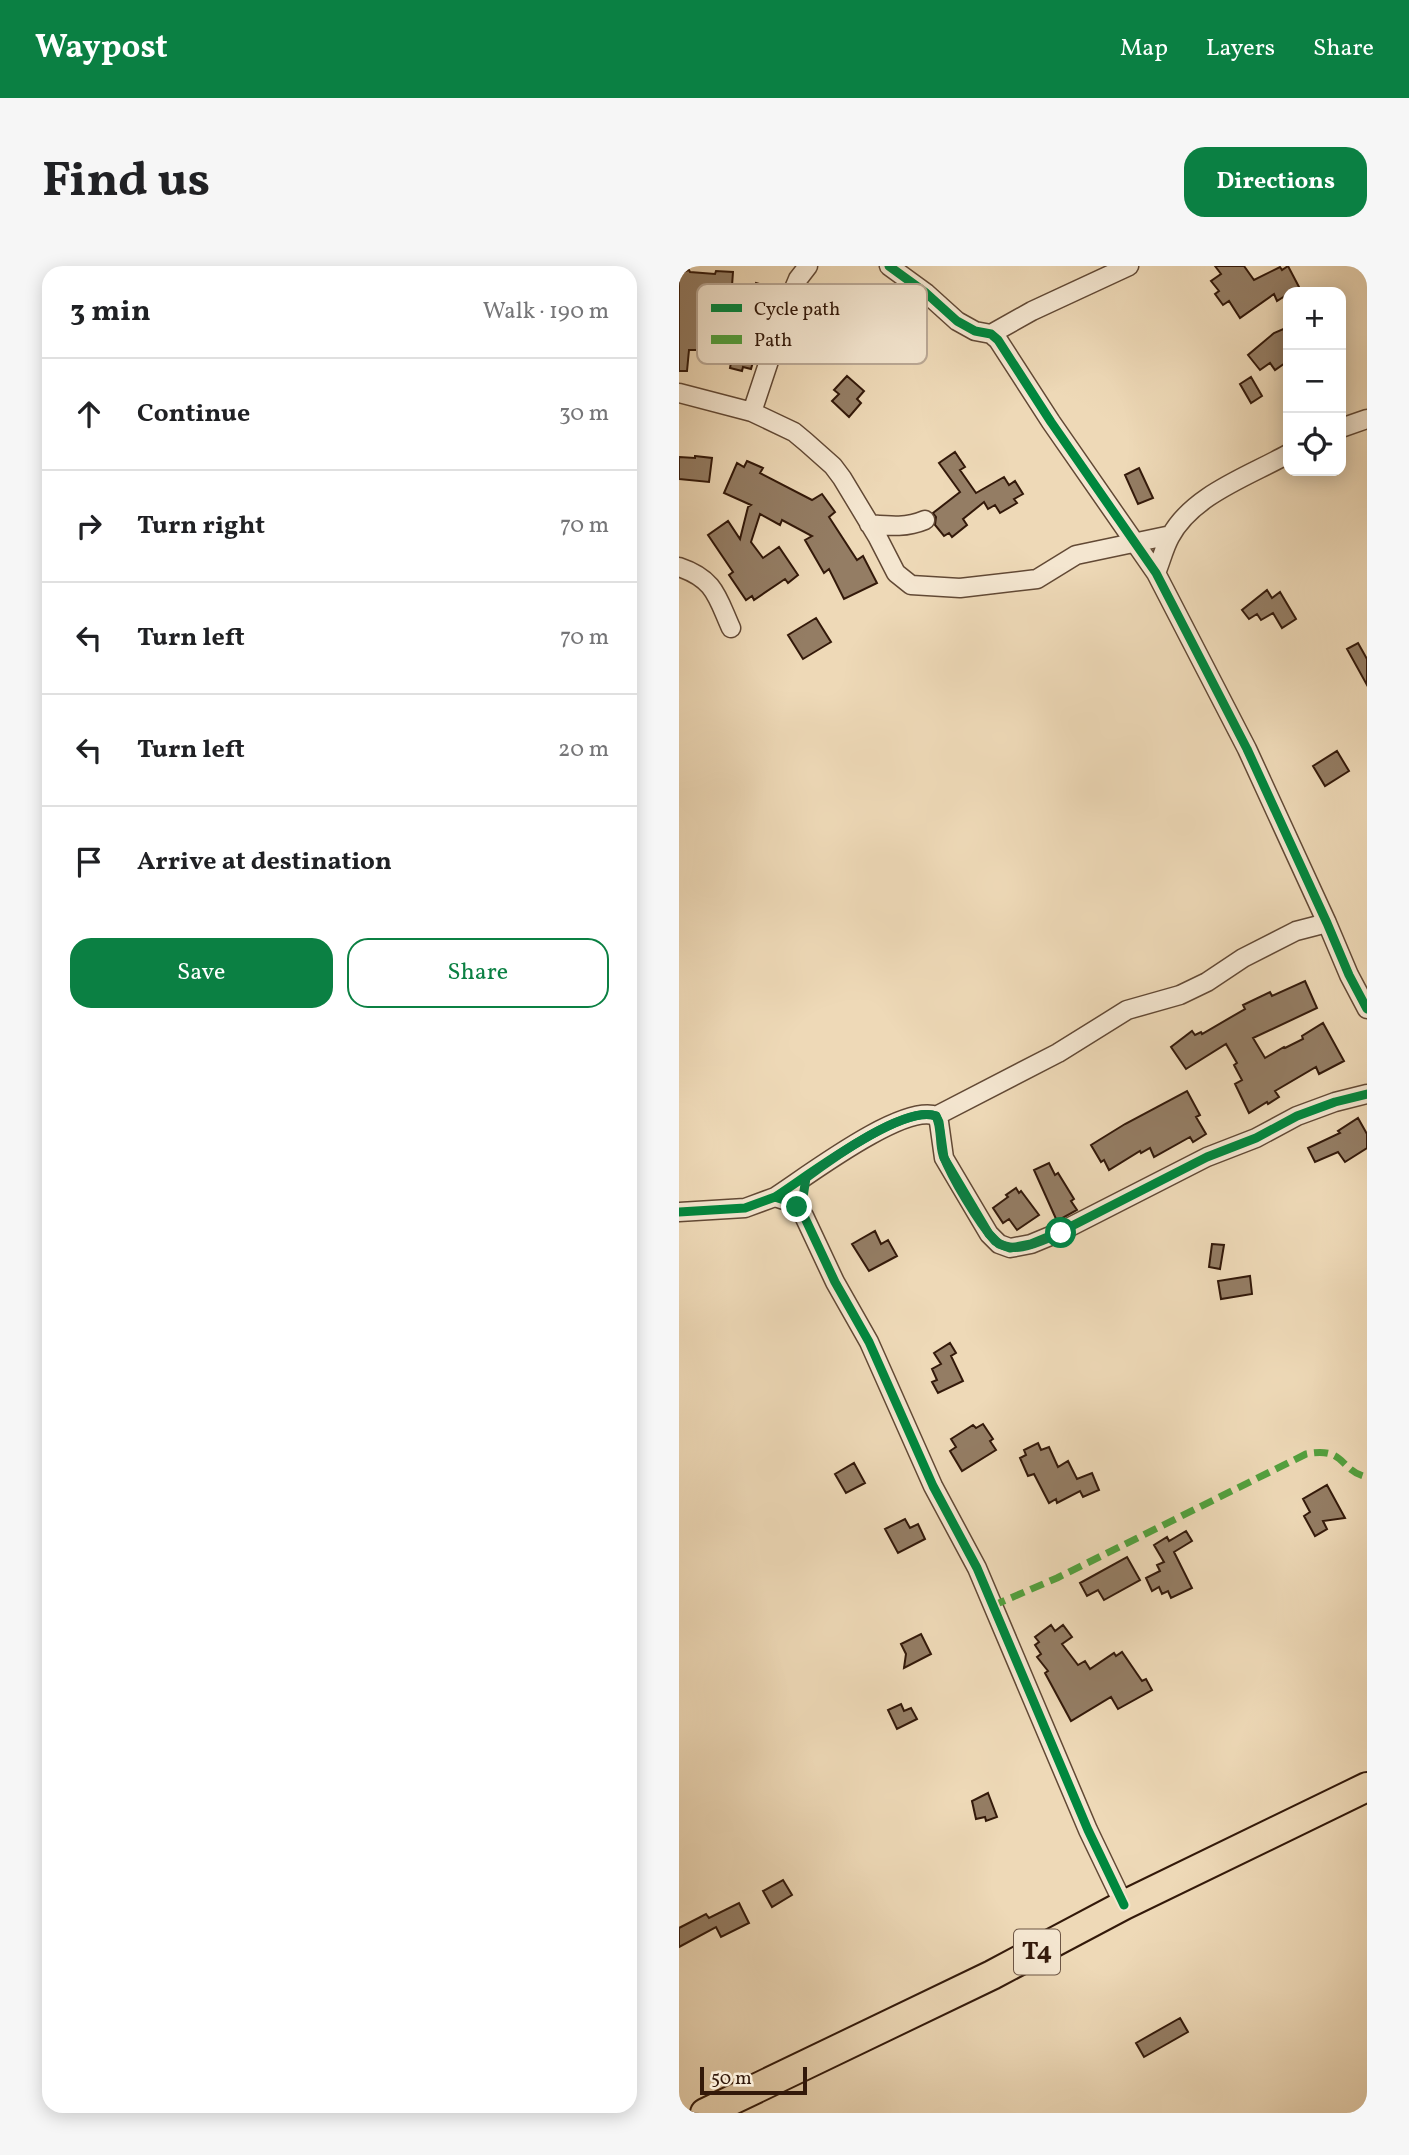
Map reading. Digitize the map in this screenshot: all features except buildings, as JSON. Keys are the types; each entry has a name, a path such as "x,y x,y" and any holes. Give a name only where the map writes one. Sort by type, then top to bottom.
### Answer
{"highway":[{"name":"T4","path":"705,2113 992,1975 1124,1905 1367,1787"}],"street":[{"path":"795,284 808,266"},
{"path":"889,266 914,284"},
{"path":"991,334 1032,311 1129,266"},
{"path":"927,294 957,321 975,331 991,334 1006,350 1036,400 1156,573 1247,749 1367,1009"},
{"path":"752,412 768,364"},
{"path":"679,393 752,412 794,432 824,457 842,478 891,564 902,580 911,585 936,588 1037,579 1076,555 1171,536"},
{"path":"1346,426 1367,419"},
{"path":"1156,573 1171,536 1192,510 1220,491 1283,457"},
{"path":"869,524 907,526 925,520"},
{"path":"679,567 702,577 712,586 731,628"},
{"path":"936,1116 1058,1054 1127,1010 1180,995 1296,931 1327,923"},
{"path":"679,1212 745,1208 775,1197 857,1143 898,1122 928,1113 936,1116 939,1122 944,1158 989,1234 999,1244 1017,1248 1061,1233 1207,1157 1256,1138 1297,1116 1367,1094"},
{"path":"804,1216 806,1178"},
{"path":"775,1197 790,1202 804,1216 835,1282 869,1342 933,1486 977,1568 1088,1830 1124,1905"}],"marked path":[{"path":"992,1606 1057,1578 1306,1454 1328,1453 1351,1470 1367,1477"}],"cycle path":[{"path":"889,266 914,284"},
{"path":"927,294 957,321 975,331 991,334 998,340 1051,422 1156,573 1247,749 1367,1009"},
{"path":"775,1197 879,1131 901,1120 921,1115 936,1116 944,1158 989,1234 999,1244 1010,1248 1031,1244 1060,1232 1207,1157 1256,1138 1297,1116 1367,1094"},
{"path":"679,1212 745,1208 775,1197 790,1202 804,1216 835,1282 869,1342 933,1486 977,1568 1088,1830 1124,1905"}],"route":[{"path":"797,1207 804,1216 806,1178 823,1165 857,1143 898,1122 928,1113 936,1116 939,1122 944,1158 995,1241 1003,1246 1017,1248 1061,1233"}]}
